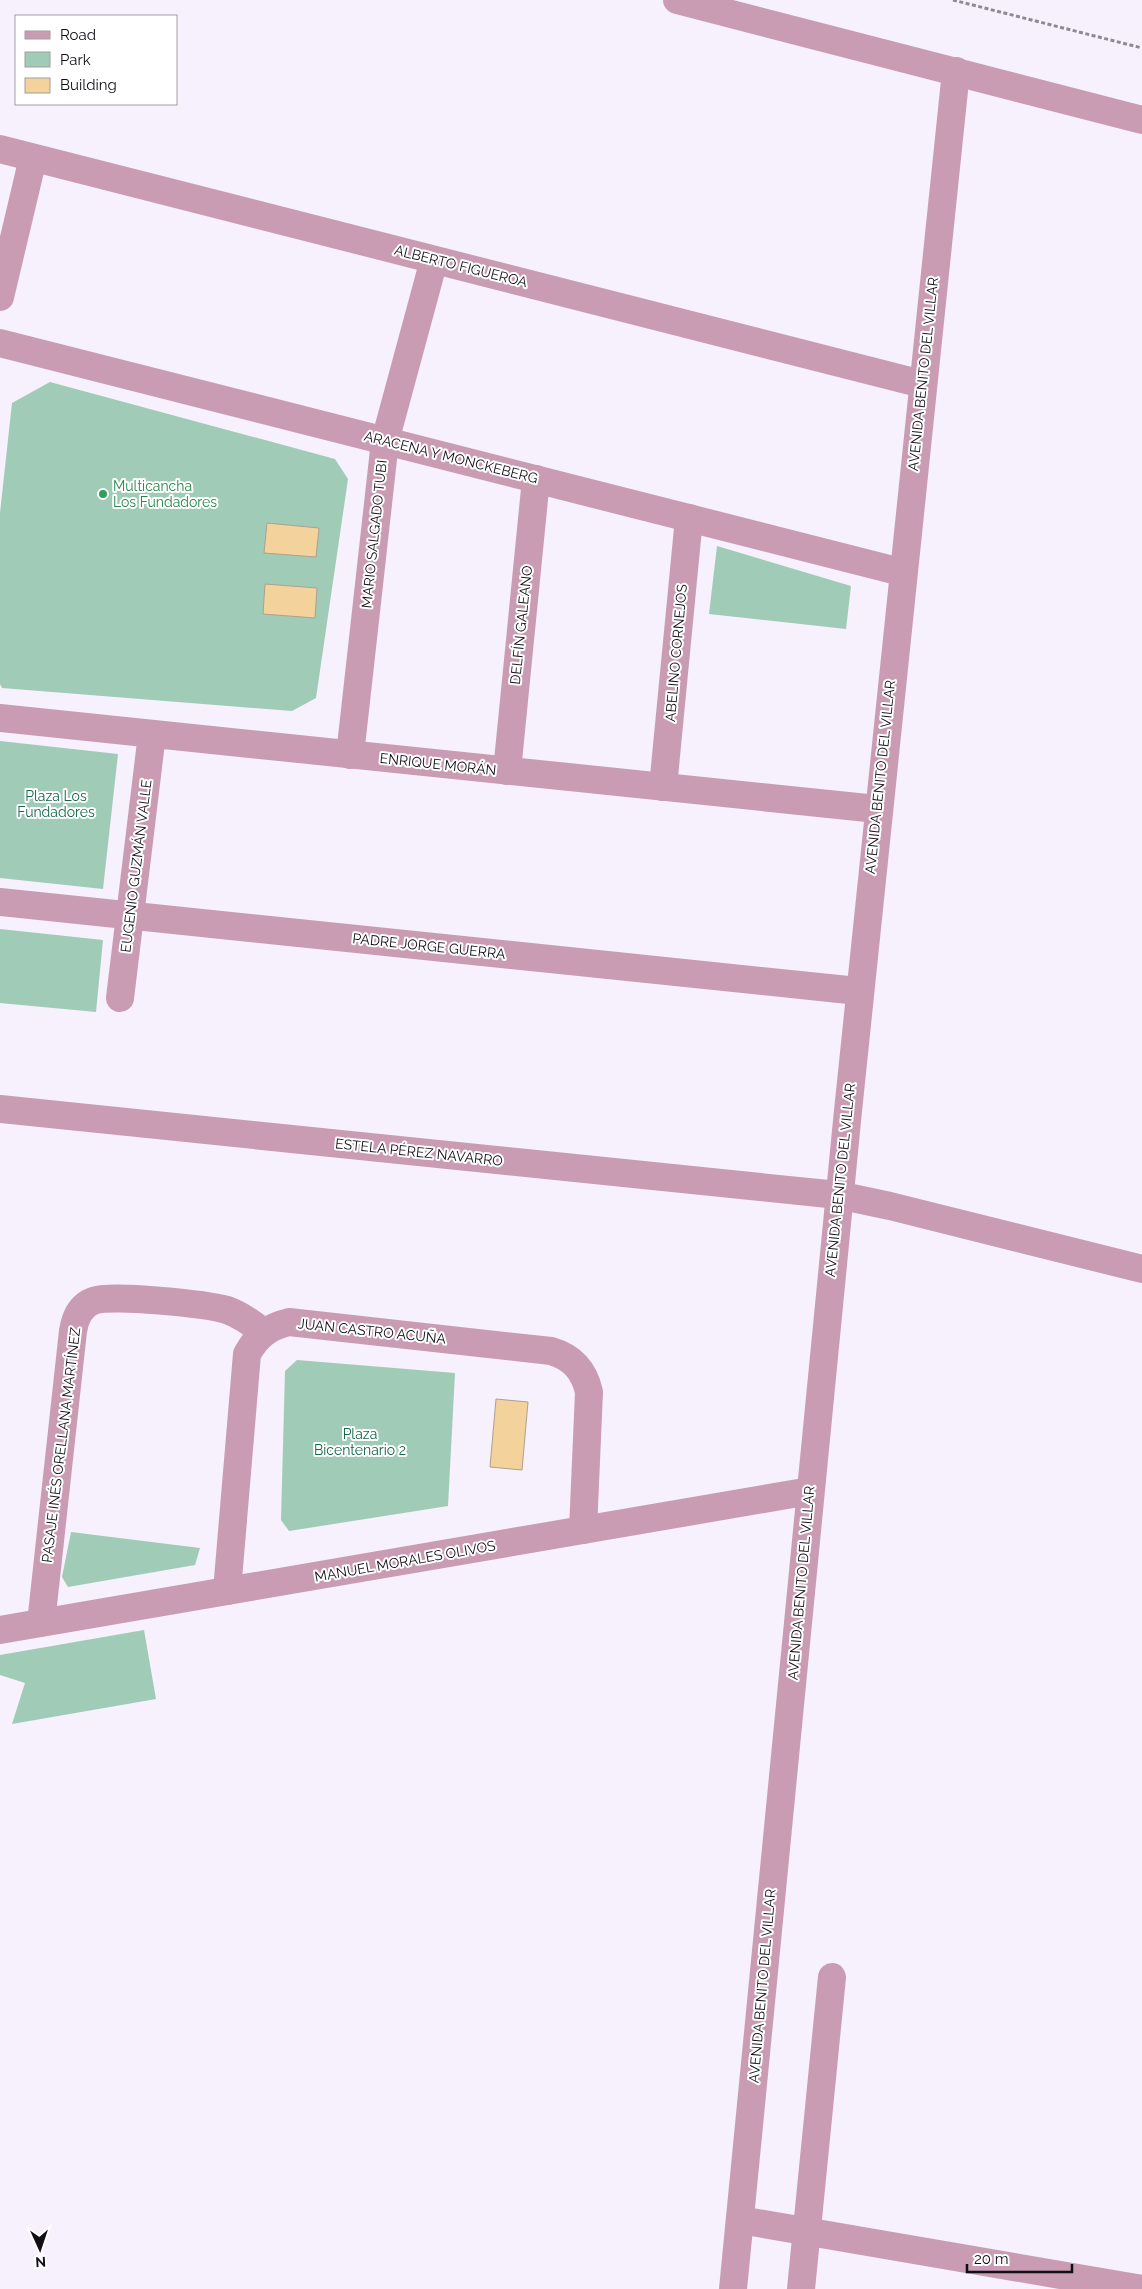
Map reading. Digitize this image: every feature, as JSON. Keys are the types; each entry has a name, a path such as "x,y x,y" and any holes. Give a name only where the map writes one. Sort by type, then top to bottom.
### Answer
{"street":[{"path":"677,0 1142,120"},
{"name":"AVENIDA BENITO DEL VILLAR","path":"733,2289 858,991 901,572 956,71"},
{"name":"ALBERTO FIGUEROA","path":"0,149 922,384"},
{"path":"0,297 33,158"},
{"name":"MARIO SALGADO TUBI","path":"350,754 385,441 434,260"},
{"name":"ARACENA Y MONCKEBERG","path":"0,343 901,572"},
{"name":"DELFÍN GALEANO","path":"507,771 536,479"},
{"name":"ABELINO CORNEJOS","path":"663,787 689,518"},
{"name":"ENRIQUE MORÁN","path":"0,718 877,809"},
{"name":"EUGENIO GUZMÁN VALLE","path":"120,998 152,734"},
{"name":"PADRE JORGE GUERRA","path":"0,902 858,991"},
{"name":"ESTELA PÉREZ NAVARRO","path":"0,1109 838,1195 890,1206 1142,1269"},
{"name":"PASAJE INÉS ORELLANA MARTÍNEZ","path":"41,1623 73,1331 79,1313 94,1300 114,1298 212,1307 240,1315 263,1332"},
{"name":"JUAN CASTRO ACUÑA","path":"263,1332 275,1325 289,1322 550,1350 563,1354 582,1372 589,1392 583,1530"},
{"path":"227,1591 244,1367 247,1354 253,1342 263,1332"},
{"name":"MANUEL MORALES OLIVOS","path":"0,1630 810,1491"},
{"path":"800,2289 832,1976"},
{"path":"740,2220 1142,2288"}],"path":[{"path":"953,0 1142,48"}],"green space":[{"path":"50,382 335,459 348,479 316,698 292,711 2,688 0,684 0,513 12,403"},
{"path":"717,546 851,586 846,629 709,614"},
{"name":"Plaza Los Fundadores","path":"0,741 118,754 103,889 0,878"},
{"path":"0,929 103,940 96,1012 0,1003"},
{"name":"Plaza Bicentenario 2","path":"297,1360 455,1373 448,1506 289,1531 281,1520 285,1371"},
{"path":"71,1532 200,1548 195,1565 68,1587 62,1577"},
{"path":"144,1630 156,1699 12,1724 25,1683 0,1675 0,1655"}],"building":[{"path":"267,523 319,528 316,557 264,553"},
{"path":"265,584 317,588 315,618 263,614"},
{"path":"496,1399 528,1402 522,1470 490,1467"}],"place":[{"name":"Multicancha Los Fundadores","path":"103,494"}]}
